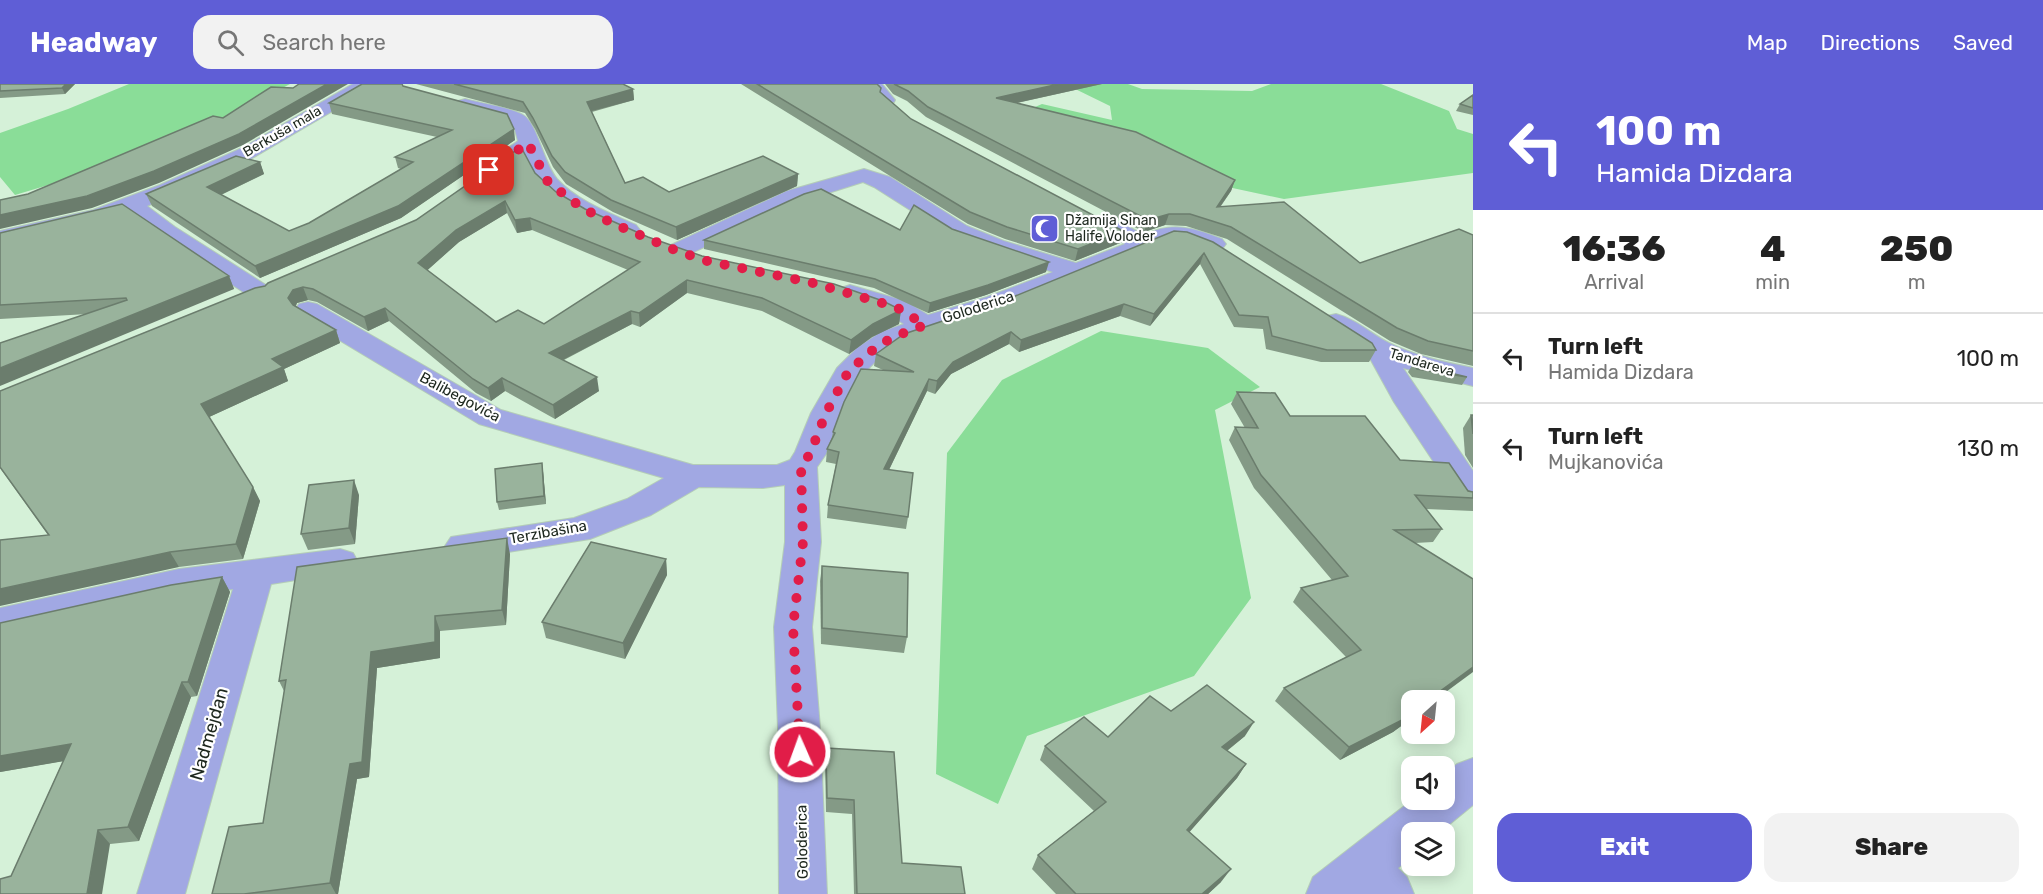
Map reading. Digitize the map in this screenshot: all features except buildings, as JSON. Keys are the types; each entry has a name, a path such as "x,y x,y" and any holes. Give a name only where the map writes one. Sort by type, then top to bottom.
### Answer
{"street":[{"name":"Berkuša mala","path":"131,205 202,175 257,147 366,84"},
{"path":"883,92 908,116"},
{"path":"443,99 517,119 525,130 528,143 548,182 582,208 659,244 707,261"},
{"path":"469,184 528,143"},
{"path":"659,244 795,196 864,175 882,182 959,231 996,246 1076,271"},
{"path":"0,238 79,221 131,205 167,232 260,292"},
{"path":"1093,217 1144,244 1161,234 1177,232 1218,246 1237,259"},
{"name":"Goloderica","path":"803,894 799,728 793,627 803,542 801,466 810,454 826,413 847,374 867,354 891,338 996,303 1144,244"},
{"path":"828,287 896,307 925,325"},
{"name":"Tandareva","path":"1313,308 1379,349 1411,362 1473,377"},
{"name":"Balibegovića","path":"308,310 490,417 693,476"},
{"path":"1379,349 1409,402 1473,495"},
{"path":"693,476 763,477 782,475 801,466"},
{"name":"Terzibašina","path":"429,550 578,530 639,507 693,476"},
{"path":"0,623 179,583 371,558"},
{"name":"Nadmejdan","path":"161,894 256,573"},
{"path":"1361,885 1473,778"}],"green space":[{"path":"129,84 290,84 236,113 95,171 15,195 0,177 0,133"},
{"path":"1065,84 1128,84 1142,89 1252,91 1271,84 1381,84 1449,111 1457,129 1473,134 1473,173 1284,199 1200,181 1016,115 1042,104 1112,120 1110,106"},
{"path":"1101,331 1208,348 1260,387 1215,410 1251,598 1194,676 1027,736 998,804 936,774 947,453 1002,380"}],"place":[{"name":"Džamija Sinan Halife Voloder","path":"1044,228"}],"route":[{"path":"489,170 528,143 548,182 582,208 612,223 677,251 707,261 809,282 896,307 925,325 891,338 867,354 847,374 826,413 810,454 801,466 803,542 793,627 800,752"}]}
